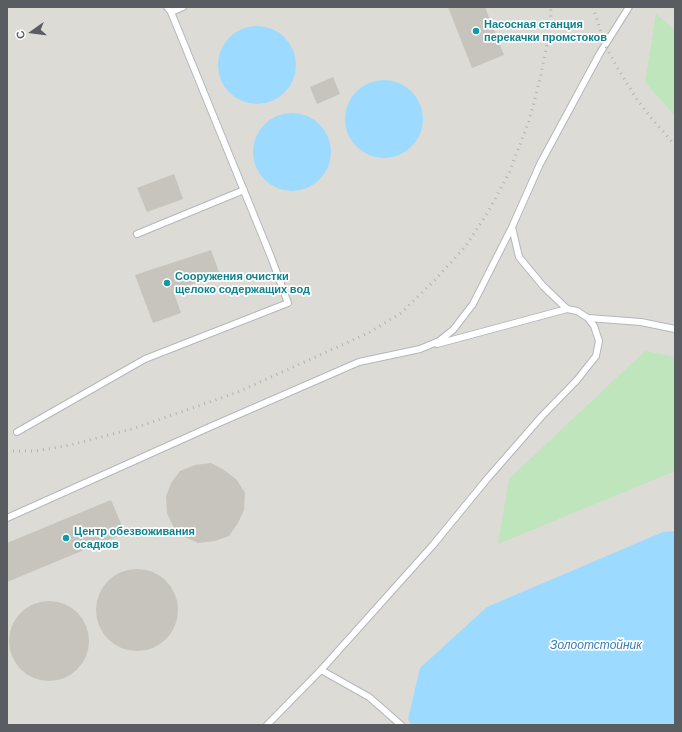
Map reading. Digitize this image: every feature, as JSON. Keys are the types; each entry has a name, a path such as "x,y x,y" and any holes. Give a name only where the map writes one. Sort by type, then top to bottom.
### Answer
{"lane":[{"path":"17,432 145,359 288,303 244,190 169,9 183,7"},
{"path":"420,349 440,341 453,330 473,304 512,227 540,164 603,49 629,7"},
{"path":"137,234 244,190"},
{"path":"512,227 519,257 543,286 567,309"},
{"path":"7,518 359,362 420,349 567,309 577,311 588,318 594,326 599,341 596,356 586,370 487,479 433,545 321,670 267,725"},
{"path":"588,318 641,322 675,329"},
{"path":"321,670 369,697 401,725"}],"shaded area":[{"path":"7,7 675,7 675,725 7,725"}],"green space":[{"path":"656,14 675,30 675,116 645,82"},
{"path":"645,351 675,357 675,471 498,544 509,479"}],"water":[{"path":"249,26 265,26 279,32 290,43 296,57 296,73 290,87 279,98 265,104 249,104 235,98 224,87 218,73 218,57 224,43 235,32"},
{"path":"376,80 392,80 406,86 417,97 423,111 423,127 417,141 406,152 392,158 376,158 362,152 351,141 345,127 345,111 351,97 362,86"},
{"path":"292,113 307,116 320,124 328,137 331,152 328,167 320,180 307,188 292,191 277,188 264,180 256,167 253,152 256,137 264,124 277,116"},
{"name":"Золоотстойник","path":"675,531 675,725 412,725 408,719 420,668 487,607 663,532"}],"building":[{"name":"Насосная станция перекачки промстоков","path":"448,7 485,7 504,55 472,68"},
{"path":"333,77 340,94 317,104 310,87"},
{"path":"174,174 183,199 147,212 137,188"},
{"name":"Сооружения очистки щелоко содержащих вод","path":"211,250 220,275 173,290 181,313 153,323 135,275"},
{"path":"211,463 224,470 237,480 245,493 244,510 238,523 229,536 215,541 198,543 185,537 174,528 167,513 166,497 171,483 180,471 195,465"},
{"name":"Центр обезвоживания осадков","path":"111,500 125,533 7,582 7,543"},
{"path":"137,569 153,572 166,581 175,594 178,610 175,626 166,639 153,648 137,651 121,648 108,639 99,626 96,610 99,594 108,581 121,572"},
{"path":"49,601 64,604 77,613 86,626 89,641 86,656 77,669 64,678 49,681 34,678 21,669 12,656 9,641 12,626 21,613 34,604"}],"railway":[{"path":"7,451 35,451 66,446 132,429 238,392 370,332 401,313 435,280 465,247 488,212 509,173 529,121 540,79 550,29 551,7"},
{"path":"593,7 605,45 617,67 636,98 675,145"}],"place":[{"name":"Насосная станция перекачки промстоков","path":"476,31"},
{"name":"Сооружения очистки щелоко содержащих вод","path":"167,283"},
{"name":"Центр обезвоживания осадков","path":"66,538"}]}
